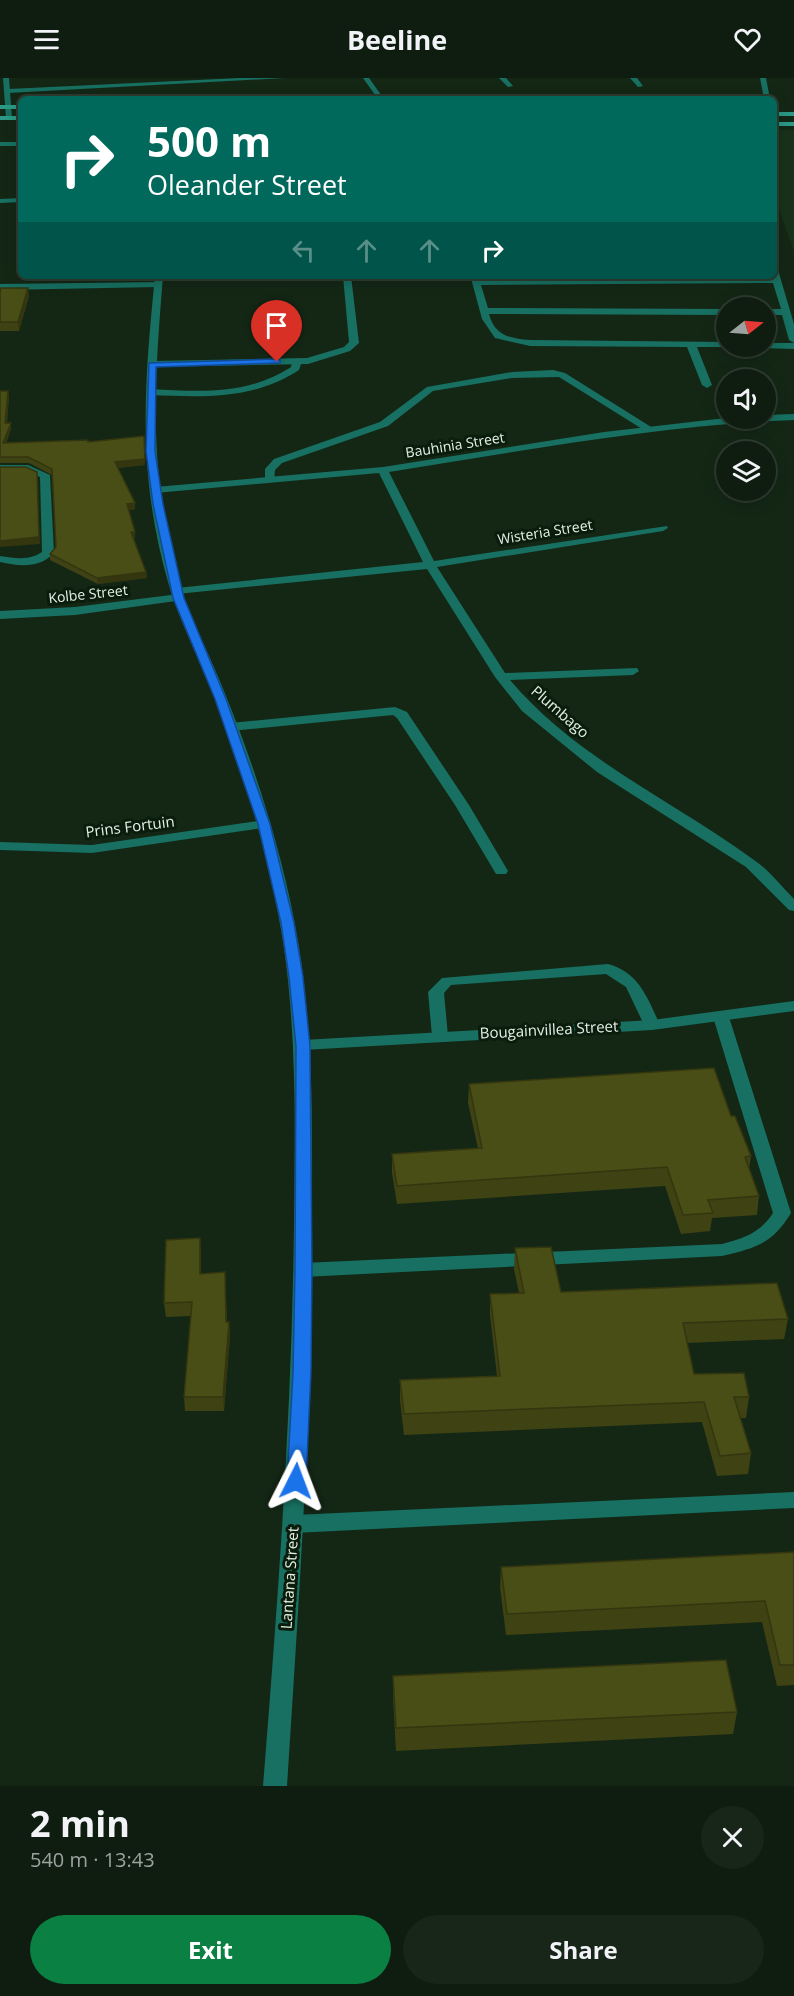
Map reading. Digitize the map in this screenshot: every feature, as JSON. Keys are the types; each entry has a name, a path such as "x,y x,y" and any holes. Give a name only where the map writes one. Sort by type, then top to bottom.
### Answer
{"main road":[{"path":"0,107 18,108"},
{"path":"777,114 794,114"},
{"path":"0,118 18,118"},
{"path":"777,123 794,124"}],"street":[{"path":"6,78 9,118"},
{"path":"8,91 281,78"},
{"path":"366,78 379,96"},
{"path":"502,78 510,86"},
{"path":"633,78 640,86"},
{"path":"763,78 766,96"},
{"path":"0,144 18,144"},
{"path":"0,201 18,200"},
{"path":"152,364 297,361 323,358 347,349 354,343 347,279"},
{"path":"716,345 530,343 508,340 488,329 476,279 777,280 794,340"},
{"path":"0,287 159,280"},
{"name":"Lantana Street","path":"159,280 151,392 150,451 155,490 178,594 230,727 264,824 287,923 296,977 303,1046 302,1372 294,1524 275,1786"},
{"path":"483,311 716,312"},
{"path":"776,312 786,312"},
{"path":"691,345 706,385"},
{"path":"776,346 794,346"},
{"path":"151,392 204,396 230,393 269,383 288,375 296,368 297,361"},
{"path":"270,480 270,469 278,461 384,424 398,417 419,394 430,389 512,375 544,373 562,375 651,430"},
{"path":"776,418 794,417"},
{"name":"Bauhinia Street","path":"155,490 383,470 651,430 716,423"},
{"path":"0,468 28,468 45,475 49,534 48,553 41,560 28,562 0,559"},
{"name":"Plumbago","path":"383,470 430,565 501,677 527,708 602,769 751,864 794,907"},
{"name":"Wisteria Street","path":"178,594 430,565 663,528"},
{"name":"Kolbe Street","path":"0,615 84,610 178,594"},
{"path":"501,677 633,671"},
{"path":"230,727 395,711 402,715 462,805 501,871"},
{"name":"Prins Fortuin","path":"0,846 92,849 264,824"},
{"path":"440,1036 436,992 447,981 608,969 618,972 633,984 652,1025"},
{"name":"Bougainvillea Street","path":"303,1046 652,1025 794,1006"},
{"path":"303,1270 722,1250 753,1242 772,1230 782,1213 721,1017"},
{"path":"294,1524 794,1500"}],"shaded area":[{"path":"777,130 794,130 794,251 777,204"}],"building":[{"path":"1,288 28,288 18,322 0,322"},
{"path":"0,391 8,391 5,423 11,423 3,443 88,440 88,442 144,436 145,459 115,462 135,503 127,504 135,532 131,532 146,572 97,578 50,554 56,547 52,469 28,457 0,457"},
{"path":"0,467 26,467 37,472 39,537 0,541"},
{"path":"714,1068 731,1116 735,1116 751,1156 745,1157 759,1196 708,1200 713,1213 683,1215 667,1167 397,1186 392,1154 482,1148 469,1084"},
{"path":"200,1238 200,1274 225,1272 226,1322 229,1322 223,1397 184,1397 192,1302 164,1303 166,1240"},
{"path":"551,1247 561,1292 777,1283 788,1319 683,1323 694,1374 744,1373 749,1397 734,1397 751,1453 720,1456 704,1402 404,1414 400,1380 500,1376 490,1294 524,1293 515,1248"},
{"path":"794,1552 794,1665 780,1665 765,1601 507,1614 501,1567"},
{"path":"726,1660 737,1712 396,1728 393,1676"}],"route":[{"path":"277,362 152,364 150,451 155,490 179,598 221,699 264,824 287,923 296,977 303,1046 303,1270 302,1372 296,1481"}]}
